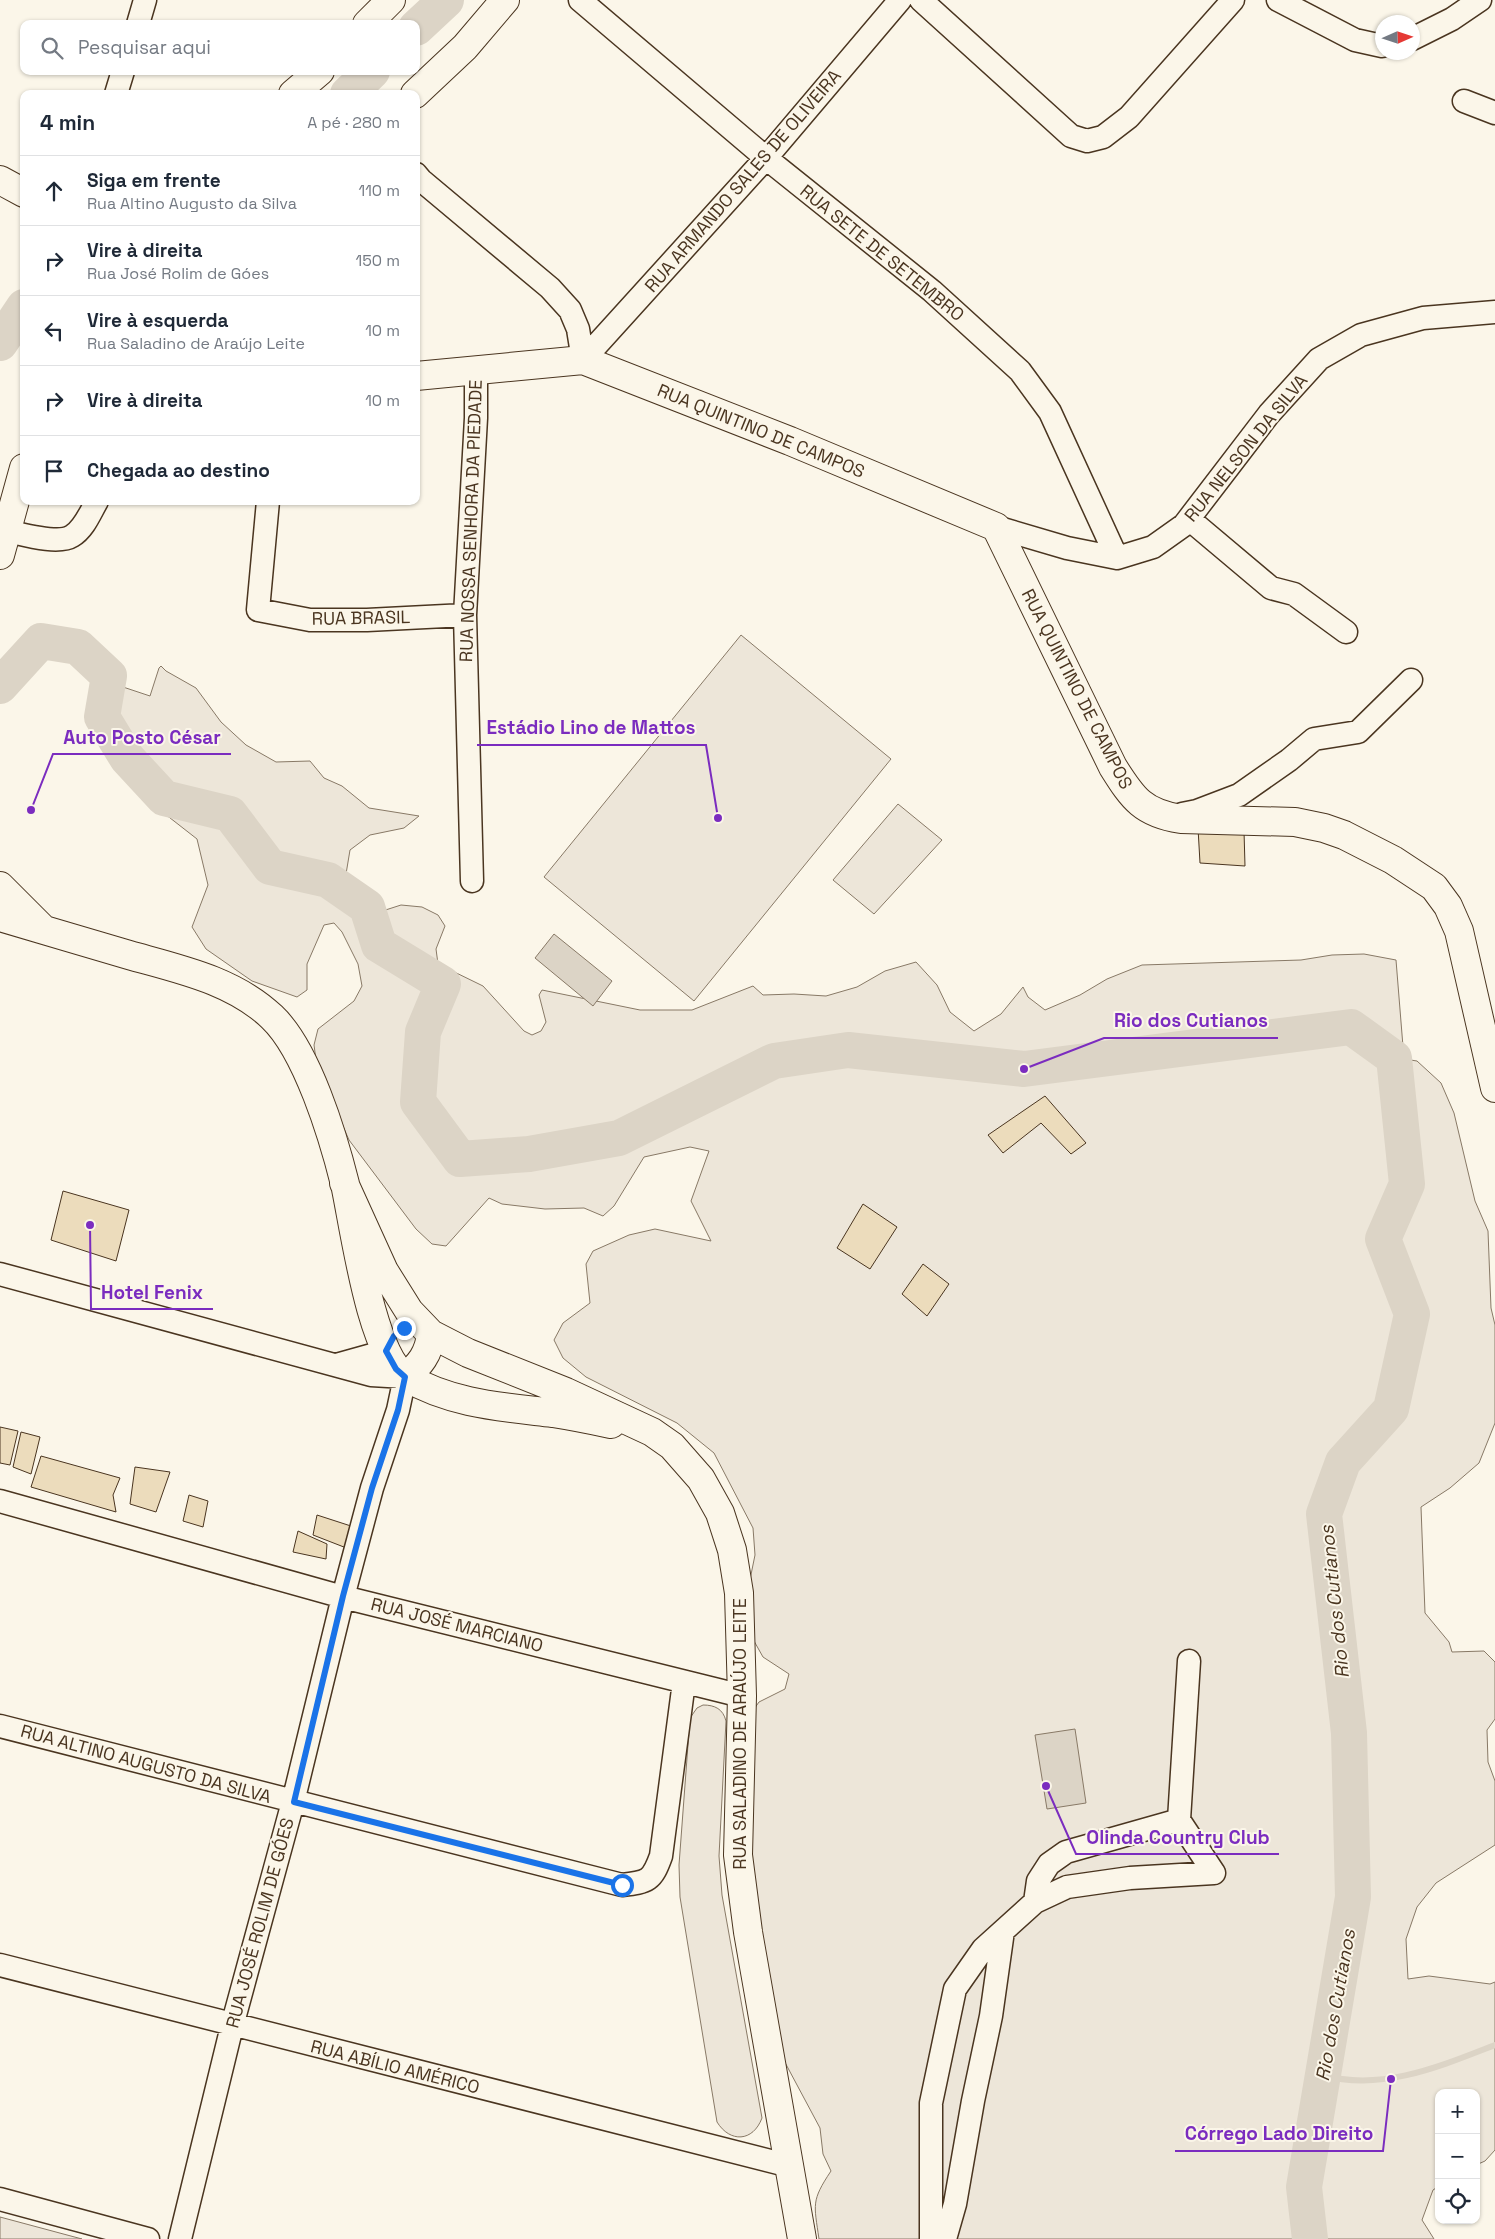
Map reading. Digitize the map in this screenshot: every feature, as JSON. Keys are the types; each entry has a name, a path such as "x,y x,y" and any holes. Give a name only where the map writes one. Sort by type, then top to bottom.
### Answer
{"main road":[{"path":"371,20 391,0"},
{"path":"418,90 465,47 505,0"},
{"path":"298,90 315,75"},
{"path":"0,180 20,191"},
{"path":"420,376 583,360"},
{"name":"RUA QUINTINO DE CAMPOS","path":"583,360 790,441 996,527 1113,768 1133,798 1145,808 1166,816 1181,819 1295,822 1324,828 1344,835 1394,860 1434,886 1448,906 1459,930 1495,1088"},
{"path":"3,543 20,482"},
{"name":"RUA SALADINO DE ARAÚJO LEITE","path":"0,886 44,930"},
{"name":"RUA SALADINO DE ARAÚJO LEITE","path":"0,917 190,973 235,989 272,1017 299,1053 321,1107 344,1184 358,1261 386,1351 396,1369 405,1377 433,1390 470,1403 557,1414 652,1432"},
{"name":"RUA SALADINO DE ARAÚJO LEITE","path":"344,1184 384,1271 409,1311 426,1329 468,1353 566,1392 652,1432 672,1446 701,1479 720,1513 732,1550 739,1593 742,1696 738,1855 748,1932 802,2239"},
{"path":"386,1351 394,1336 408,1326 426,1329 424,1359 405,1377"}],"street":[{"path":"139,20 145,0"},
{"name":"RUA SETE DE SETEMBRO","path":"580,0 766,158 932,290 1020,371 1050,412 1117,558"},
{"name":"RUA ARMANDO SALES DE OLIVEIRA","path":"583,360 766,158 900,0"},
{"path":"920,0 1071,136 1087,141 1103,138 1129,116 1233,0"},
{"path":"1278,0 1355,40 1375,44"},
{"path":"1420,35 1452,19 1480,0"},
{"path":"117,90 122,75"},
{"path":"1464,100 1495,114"},
{"path":"420,179 550,288 570,310 578,329 583,360"},
{"name":"RUA NELSON DA SILVA","path":"996,527 1067,548 1117,558 1153,547 1184,526 1269,414 1319,359 1361,335 1423,318 1495,312"},
{"name":"RUA NOSSA SENHORA DA PIEDADE","path":"472,881 465,614 476,418 476,370"},
{"path":"3,543 56,540 71,537 82,527 94,505"},
{"name":"RUA BRASIL","path":"268,505 258,610 310,620 368,620 465,614"},
{"path":"1188,519 1271,588 1294,594 1346,632"},
{"path":"1166,816 1196,812 1239,796 1289,760 1314,739 1358,732 1411,680"},
{"path":"0,1274 371,1375 405,1377"},
{"path":"335,1365 386,1351"},
{"name":"RUA JOSÉ ROLIM DE GÓES","path":"180,2239 232,2026 294,1802 343,1596 372,1488 398,1410 405,1377"},
{"name":"RUA JOSÉ MARCIANO","path":"0,1501 343,1596 742,1696"},
{"path":"931,2239 931,2103 954,1990 983,1949 1035,1902 1068,1888 1130,1878 1214,1873 1179,1820 1189,1662"},
{"name":"RUA ALTINO AUGUSTO DA SILVA","path":"0,1726 622,1885 640,1883 654,1875 661,1856 684,1682"},
{"path":"1035,1902 1038,1881 1049,1864 1066,1852 1179,1820"},
{"path":"945,2239 955,2204 973,2101 991,2016 1003,1931"},
{"name":"RUA ABÍLIO AMÉRICO","path":"0,1965 232,2026 790,2166"},
{"path":"0,2199 148,2239"}],"shaded area":[{"path":"741,635 891,759 694,1001 544,877"},
{"path":"161,666 166,671 196,688 221,722 246,745 276,762 310,761 324,778 342,786 369,808 419,816 404,828 370,835 350,850 345,880 356,905 370,915 401,905 422,907 438,915 445,926 436,949 438,964 483,986 524,1031 532,1035 541,1031 546,1022 539,995 542,990 640,1010 692,1010 753,986 763,995 826,996 857,987 885,971 916,962 937,985 950,1012 974,1031 1001,1014 1023,987 1028,997 1045,1010 1080,995 1107,979 1142,965 1301,960 1332,955 1364,954 1396,960 1404,1059 1417,1061 1441,1083 1454,1113 1475,1201 1488,1231 1491,1308 1495,1325 1495,1423 1479,1463 1450,1488 1421,1507 1425,1613 1449,1642 1452,1652 1484,1651 1495,1662 1495,1719 1487,1730 1488,1762 1495,1781 1495,1845 1436,1883 1417,1907 1406,1939 1408,1979 1429,1976 1490,1984 1495,1982 1495,2150 1485,2161 1480,2163 1480,2089 1435,2089 1435,2189 1422,2220 1434,2239 819,2239 815,2210 817,2196 831,2171 823,2154 820,2128 781,2055 750,1982 742,1726 759,1702 785,1689 789,1674 763,1657 754,1641 745,1604 755,1555 753,1528 714,1453 677,1423 586,1377 563,1358 554,1340 563,1323 590,1303 586,1264 593,1251 629,1235 655,1229 711,1241 691,1201 709,1151 690,1147 644,1157 614,1206 603,1216 584,1208 545,1209 502,1204 489,1198 446,1246 432,1244 416,1229 349,1140 317,1067 314,1045 318,1029 354,1001 362,986 358,964 342,932 334,923 324,925 307,964 307,990 297,997 252,981 206,949 192,927 208,885 197,839 165,814 142,777 108,736 93,704 97,691 117,685 150,696"},
{"path":"898,804 942,840 874,914 833,880"},
{"path":"554,934 612,981 593,1006 535,958"},
{"path":"703,1705 718,1708 723,1713 726,1721 719,1856 722,1895 762,2118 753,2132 741,2137 728,2134 717,2122 680,1897 679,1865 690,1718 697,1708"},
{"path":"1075,1729 1086,1803 1047,1809 1035,1735"},
{"path":"0,2217 82,2239 0,2239"}],"building":[{"path":"1198,828 1244,831 1245,866 1200,863"},
{"path":"1045,1096 1086,1143 1071,1154 1041,1123 1003,1153 988,1135"},
{"path":"63,1191 129,1210 116,1261 51,1240"},
{"path":"863,1204 897,1227 870,1269 837,1248"},
{"path":"923,1264 949,1284 927,1316 902,1294"},
{"path":"0,1427 18,1431 10,1465 0,1463"},
{"path":"21,1432 40,1437 31,1474 13,1467"},
{"path":"41,1456 120,1478 113,1495 116,1512 31,1487"},
{"path":"135,1467 170,1472 156,1512 130,1504"},
{"path":"189,1495 208,1501 203,1527 183,1521"},
{"path":"317,1515 354,1527 349,1549 313,1535"},
{"path":"298,1531 327,1544 326,1559 293,1552"}],"waterway":[{"path":"420,24 446,0"},
{"path":"352,90 368,75"},
{"path":"0,343 20,313"},
{"name":"Rio dos Cutianos","path":"0,686 41,641 78,647 109,676 102,717 127,758 164,798 230,814 270,867 328,880 367,907 379,945 443,984 423,1032 418,1102 460,1159 529,1154 619,1138 774,1061 848,1050 1024,1069 1351,1027 1394,1058 1407,1184 1383,1239 1412,1314 1391,1409 1343,1462 1324,1514 1349,1733 1353,1897 1304,2187 1310,2239"},
{"path":"1323,2075 1345,2079 1389,2079 1454,2061 1495,2045"}],"place":[{"name":"Auto Posto César","path":"31,810"},
{"name":"Estádio Lino de Mattos","path":"718,818"},
{"name":"Rio dos Cutianos","path":"1024,1069"},
{"name":"Hotel Fenix","path":"90,1225"},
{"name":"Olinda Country Club","path":"1046,1786"},
{"name":"Córrego Lado Direito","path":"1391,2079"}],"route":[{"path":"404,1328 394,1336 386,1351 396,1369 405,1377 398,1410 372,1488 343,1596 294,1802 622,1885"}]}
